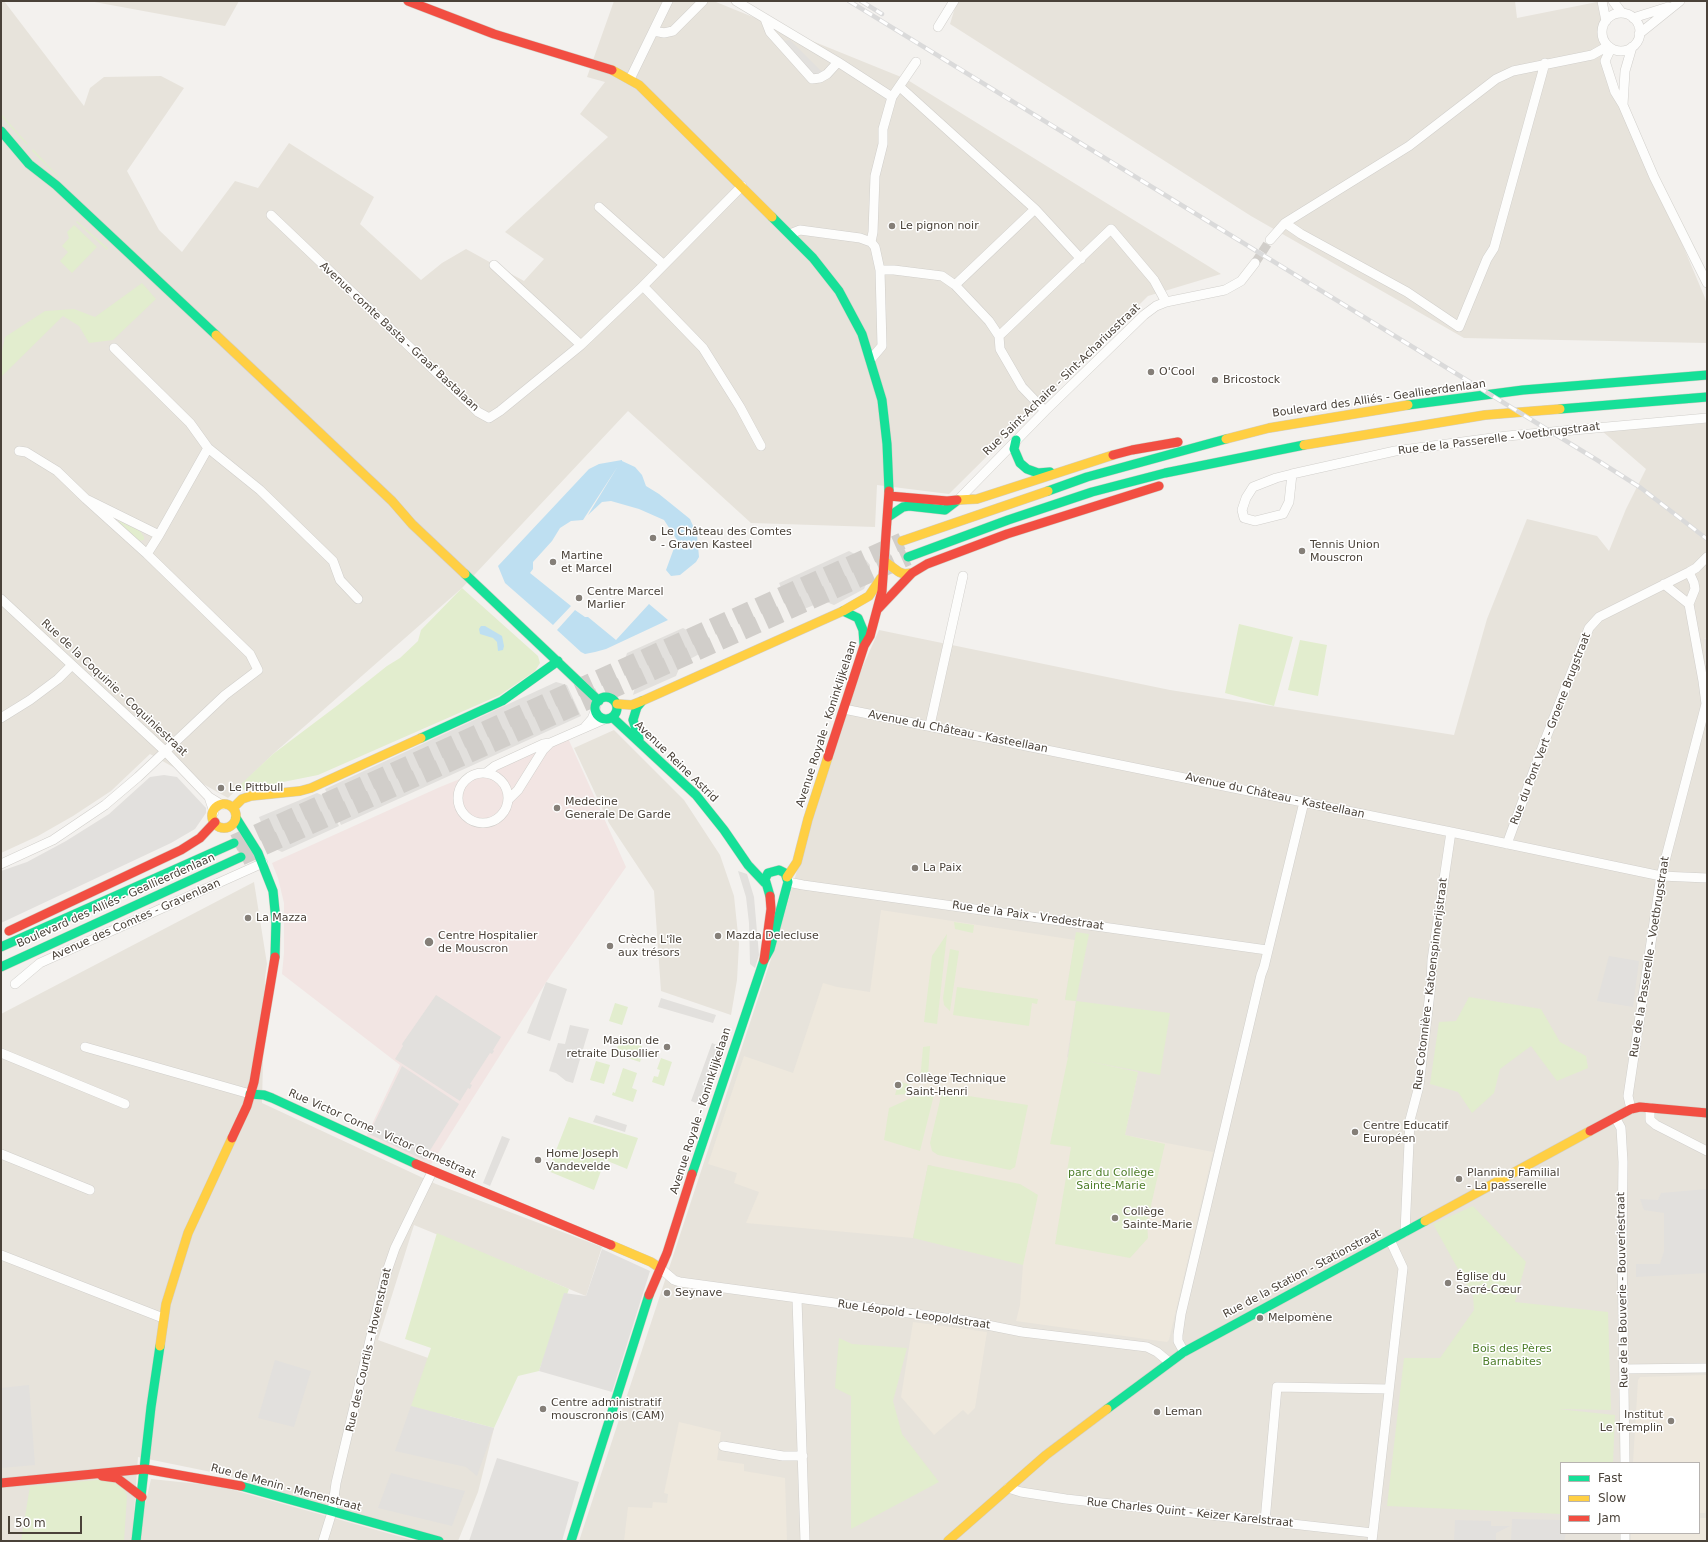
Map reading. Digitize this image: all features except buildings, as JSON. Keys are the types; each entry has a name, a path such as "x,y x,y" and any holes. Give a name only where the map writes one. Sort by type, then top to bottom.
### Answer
{"main road":[{"name":"Avenue Royale - Koninklijkelaan","path":"408,1 494,34 614,71 630,79 650,94 818,263 839,291 859,328 871,359 882,400 887,452 889,496 888,517 882,590 870,636 864,646 808,819 797,862 787,882 770,949 764,960 725,1074 667,1253 652,1286 571,1541"},
{"path":"1,132 29,164 56,185 392,501 412,524 558,661 597,705 599,716 609,718 616,713 617,704"},
{"name":"Boulevard des Alliés - Geallieerdenlaan","path":"902,541 1087,477 1269,428 1376,409 1523,390 1707,375"},
{"path":"908,557 1008,520 1092,492 1218,461 1391,429 1485,415 1707,397"},
{"path":"889,496 947,501 977,499 1060,471 1132,450 1208,436 1269,428"},
{"path":"1016,440 1014,449 1020,463 1027,469 1038,473 1060,471"},
{"path":"877,610 912,573 927,564 1007,534 1199,473 1218,461"},
{"name":"Rue Saint-Achaire - Sint-Achariusstraat","path":"888,517 903,507 909,506 945,510 958,500"},
{"path":"884,561 899,572 904,574 912,573"},
{"path":"597,705 607,697 617,704 632,705 843,611 869,596 882,577"},
{"path":"843,611 858,618 862,624 864,646"},
{"path":"233,822 233,808 242,799 251,796 300,791 311,788 502,701 558,661"},
{"path":"640,741 633,720 637,707 642,701"},
{"name":"Avenue Reine Astrid","path":"609,718 640,741 696,795 724,830 748,865 767,887"},
{"path":"214,812 217,807 222,805"},
{"name":"Rue de la Coquinie - Coquiniestraat","path":"222,805 233,808"},
{"name":"Rue de la Coquinie - Coquiniestraat","path":"214,812 215,822"},
{"path":"1,936 182,850 200,838 215,822 220,827 233,822"},
{"path":"136,1541 163,1318 188,1233 241,1119 254,1082 276,944 275,904 269,877 263,863 245,832 233,822"},
{"name":"Boulevard des Alliés - Geallieerdenlaan","path":"1,947 234,843"},
{"name":"Boulevard des Alliés - Geallieerdenlaan","path":"1,967 241,857"},
{"path":"772,871 782,871 787,882 777,892 767,887 766,876 772,871"},
{"name":"Avenue Royale - Koninklijkelaan","path":"764,960 772,909 767,887"},
{"name":"Rue Victor Corne - Victor Cornestraat","path":"250,1094 264,1095 272,1098 432,1172 610,1244 651,1262 660,1268"},
{"path":"1631,1109 1640,1107 1707,1113"},
{"name":"Rue de la Station - Stationstraat","path":"948,1541 1051,1451 1184,1352 1616,1119 1631,1109"},
{"name":"Rue de Menin - Menenstraat","path":"1,1484 145,1469 229,1483 332,1512 418,1539 439,1541"},
{"name":"Rue de Menin - Menenstraat","path":"77,1475 116,1478 142,1497"}],"street":[{"path":"630,79 668,1"},
{"path":"654,31 664,33 673,31 703,1"},
{"path":"736,1 838,62 892,97"},
{"path":"938,27 954,1"},
{"path":"1602,1 1606,21 1602,34 1610,47 1618,51 1632,47"},
{"path":"1613,1 1622,13 1633,18 1637,22 1639,34 1637,41 1632,47 1625,71 1623,105"},
{"path":"1633,18 1676,3"},
{"path":"1639,34 1676,3"},
{"path":"1606,21 1616,14 1622,13"},
{"path":"765,19 770,32 812,79 820,78 827,74 838,62"},
{"path":"1270,240 1285,223 1408,146 1496,79 1513,71 1544,63 1592,55 1610,47"},
{"path":"1610,47 1605,61 1615,92 1623,105 1654,177 1707,283"},
{"path":"871,359 882,346 880,270 878,255 871,242 873,232 875,176 883,144 883,129 892,97 916,62"},
{"path":"1285,223 1301,234 1407,292 1459,327 1487,259 1494,248 1544,63"},
{"path":"900,87 1035,209 1081,259"},
{"name":"Avenue comte Basta - Graaf Bastalaan","path":"271,215 478,412 489,418 500,411 580,345 643,286 663,264 742,186"},
{"path":"599,207 663,264"},
{"path":"955,285 1035,209"},
{"path":"999,336 1111,229 1154,280 1166,302"},
{"path":"790,234 800,230 860,238 871,242"},
{"name":"Rue Saint-Achaire - Sint-Achariusstraat","path":"958,500 1045,411 1144,315 1156,306 1166,302 1225,290 1241,281 1255,263"},
{"path":"494,265 580,345"},
{"path":"880,270 894,270 942,276 955,285 989,321 999,336 1000,349 1022,388 1045,411"},
{"path":"643,286 703,348 740,407 761,446"},
{"path":"114,348 190,423 208,448 260,490 333,561 340,580 358,599"},
{"name":"Rue de la Passerelle - Voetbrugstraat","path":"1292,474 1288,502 1283,514 1255,521 1244,518 1242,510 1246,498 1253,487 1276,478 1292,474 1416,447 1568,430 1707,418"},
{"path":"147,554 208,448"},
{"path":"1,864 40,847 90,816 121,792 226,695 258,670 250,654 147,554 57,471 26,452 19,451"},
{"path":"86,499 158,535"},
{"path":"1664,584 1688,604 1695,588 1689,572 1696,568 1707,557"},
{"name":"Rue du Pont Vert - Groene Brugstraat","path":"1507,844 1544,741 1589,628 1599,617 1689,572"},
{"path":"930,725 963,576"},
{"name":"Rue de la Coquinie - Coquiniestraat","path":"1,599 165,751 209,797 222,805"},
{"name":"Rue de la Passerelle - Voetbrugstraat","path":"1631,1109 1628,1096 1661,876 1706,704 1704,681 1688,604"},
{"path":"1,718 30,700 58,679 72,664"},
{"path":"583,728 592,719 597,705"},
{"name":"Avenue du Château - Kasteellaan","path":"844,709 930,725 1661,876 1707,878"},
{"path":"486,773 495,766 531,749 550,743 609,718"},
{"path":"508,800 518,790 536,761 550,743"},
{"path":"531,749 535,753 536,761"},
{"path":"479,773 486,773 496,776 502,781 507,789 508,800 501,815 490,822 475,821 464,814 458,800 461,787 470,777 479,773"},
{"name":"Rue de la Coquinie - Coquiniestraat","path":"209,797 214,812"},
{"path":"1184,1352 1178,1341 1181,1314 1267,950 1304,802"},
{"name":"Rue Cotonnière - Katoenspinnerijstraat","path":"1405,1232 1410,1120 1419,1086 1432,984 1432,960 1451,832"},
{"name":"Avenue des Comtes - Gravenlaan","path":"15,984 40,963 263,863"},
{"name":"Rue de la Paix - Vredestraat","path":"787,882 1267,950"},
{"name":"Rue Victor Corne - Victor Cornestraat","path":"85,1047 250,1094"},
{"path":"1,1053 125,1104"},
{"path":"1650,1108 1650,1120 1656,1125 1707,1151"},
{"name":"Rue de la Bouverie - Bouveriestraat","path":"1616,1119 1621,1128 1623,1162 1622,1248 1625,1462"},
{"path":"1,1154 90,1190"},
{"name":"Rue des Courtils - Hovenstraat","path":"323,1541 332,1512 336,1483 385,1277 395,1248 432,1172"},
{"path":"1372,1537 1403,1268 1390,1240"},
{"path":"1,1254 163,1318"},
{"name":"Rue Léopold - Leopoldstraat","path":"660,1268 674,1280 680,1282 967,1321 1022,1332 1147,1347 1157,1352 1169,1362"},
{"path":"797,1299 800,1436 803,1456 805,1541"},
{"path":"1624,1369 1707,1368"},
{"path":"1265,1521 1277,1387 1388,1389"},
{"path":"723,1446 783,1456 803,1456"},
{"name":"Rue Charles Quint - Keizer Karelstraat","path":"1008,1488 1021,1492 1066,1499 1265,1521 1372,1537"}],"shaded area":[{"path":"1,1 4,1 84,106 90,88 104,77 161,76 184,88 127,171 159,230 182,252 235,181 258,188 289,143 374,197 360,224 421,280 442,263 466,249 524,281 544,259 505,232 608,137 580,114 605,82 587,77 614,1 692,1 716,2 906,79 1221,274 1148,296 949,494 877,485 875,527 751,523 628,411 462,588 273,754 228,798 150,754 111,791 73,816 38,836 1,853"},
{"path":"89,1 239,1 225,26"},
{"path":"957,1 1515,1 1517,18 1602,1 1605,61 1705,298 1707,305 1707,343 1464,338 1251,216 950,24"},
{"path":"790,40 822,72 813,75 783,41"},
{"path":"1707,423 1707,638 1704,639 1707,680 1707,1541 579,1541 773,953 844,709 879,630 1170,690 1454,735 1487,619 1527,519 1597,536 1609,551 1626,509 1646,469 1602,431"},
{"path":"849,551 866,560 870,565 870,576 864,589 834,605 824,601 804,609 796,610 789,606 779,583"},
{"path":"683,628 700,637 702,643 701,653 681,664 676,676 633,695 636,684 627,678 622,669 627,653"},
{"path":"1707,638 1707,680 1704,639"},
{"path":"556,682 567,685 581,716 341,825 325,789"},
{"path":"614,730 684,800 720,855 734,896 739,944 737,980 731,1015 661,991 654,891 609,823 574,748"},
{"name":"Centre Hospitalier de Mouscron","path":"567,736 626,867 552,973 430,1166 366,1137 400,1065 282,974 284,953 284,903 278,878 272,863 440,787"},
{"path":"164,775 177,777 206,808 206,813 195,829 171,843 1,923 1,871 27,862 66,841 109,814 150,777"},
{"path":"317,793 326,797 339,826 282,852 271,847 259,817"},
{"path":"738,871 747,874 754,897 759,955 755,968 750,964 749,923 746,897"},
{"path":"254,882 267,964 265,978 262,1103 436,1184 602,1247 586,1296 414,1225 378,1340 431,1359 450,1417 494,1428 478,1492 458,1541 441,1541 221,1474 138,1457 132,1541 1,1541 1,1014"},
{"name":"Collège Technique Saint-Henri","path":"881,910 1075,940 1065,999 1076,1001 1067,1057 1138,1072 1125,1135 1213,1152 1169,1340 1167,1342 1016,1321 1020,1305 1023,1265 933,1166 928,1165 913,1238 746,1223 759,1192 734,1183 737,1173 708,1164 744,1056 793,1073 823,983 837,987 870,992"},
{"path":"1609,956 1639,961 1633,1007 1597,1001"},
{"path":"546,982 567,989 550,1041 527,1033"},
{"path":"436,995 501,1037 493,1050 494,1051 492,1054 490,1053 470,1084 472,1085 470,1089 468,1088 460,1101 395,1059 403,1046 402,1044"},
{"path":"661,998 716,1015 713,1023 658,1007"},
{"path":"570,1025 589,1029 573,1083 566,1081 556,1073 549,1071 558,1043 565,1044"},
{"path":"712,1043 719,1046 699,1104 691,1101"},
{"path":"402,1066 459,1104 424,1160 369,1134"},
{"path":"596,1115 627,1125 625,1132 593,1122"},
{"path":"502,1136 510,1139 490,1186 483,1183"},
{"path":"1707,1189 1707,1273 1636,1277 1636,1264 1660,1264 1664,1251 1664,1213 1644,1210 1640,1199 1658,1200 1661,1193"},
{"path":"602,1249 650,1271 612,1392 539,1371 564,1293 586,1296"},
{"path":"913,1322 987,1332 975,1408 968,1415 963,1410 934,1435 901,1397"},
{"path":"275,1360 311,1371 294,1427 258,1418"},
{"name":"Institut Le Tremplin","path":"1707,1375 1707,1506 1705,1513 1700,1513 1700,1462 1633,1462 1638,1380 1640,1377"},
{"path":"29,1385 35,1465 1,1468 1,1388"},
{"path":"411,1406 494,1428 477,1476 466,1467 395,1451"},
{"path":"679,1422 721,1432 717,1460 744,1464 744,1471 785,1478 787,1541 624,1541 628,1507 652,1508 653,1502 667,1503 668,1494 664,1493"},
{"path":"497,1458 579,1482 562,1541 469,1541"},
{"path":"391,1473 465,1491 452,1526 378,1508"},
{"path":"151,1479 219,1486 416,1541 137,1541"},
{"path":"1700,1518 1707,1518 1707,1541 1631,1541 1631,1534 1700,1534"},
{"path":"1512,1519 1560,1520 1560,1534 1566,1534 1564,1541 1511,1541"},
{"path":"1455,1520 1491,1521 1491,1526 1510,1526 1496,1533 1496,1541 1454,1541"}],"green space":[{"path":"1,114 28,144 27,145 2,117"},
{"path":"33,149 59,177 32,151"},
{"path":"77,221 108,248 107,250 76,222"},
{"path":"74,225 97,247 72,273 60,261 68,252 62,246 69,238 67,232"},
{"path":"142,283 156,299 113,340 89,343 79,326 63,316 1,377 1,356 5,337 45,311 74,309 95,317"},
{"path":"119,521 140,531 144,537 144,540 137,541 118,523"},
{"path":"462,588 538,656 540,663 535,671 500,695 318,775 243,790 240,785 273,754 387,666 400,658 418,641 421,630"},
{"path":"1239,624 1293,637 1274,706 1225,693"},
{"path":"1300,640 1327,645 1318,696 1288,690"},
{"path":"954,922 974,925 973,933 955,929"},
{"path":"1076,932 1089,934 1076,1001 1065,1000"},
{"path":"947,934 937,1024 924,1022 932,956"},
{"path":"950,949 959,951 950,1011 944,1005 943,998"},
{"path":"957,987 1038,999 1037,1004 1032,1003 1029,1026 953,1015"},
{"path":"1469,997 1541,1009 1560,1042 1586,1056 1588,1068 1557,1081 1531,1046 1500,1069 1494,1093 1472,1113 1458,1092 1430,1084 1439,1022 1456,1021"},
{"name":"parc du Collège Sainte-Marie","path":"1076,1001 1170,1013 1160,1075 1087,1061 1138,1072 1125,1135 1165,1144 1147,1223 1148,1238 1130,1258 1055,1244 1071,1147 1050,1144 1068,1057"},
{"path":"615,1003 628,1007 622,1025 609,1021"},
{"path":"620,1039 642,1046 639,1054 642,1055 640,1062 615,1054"},
{"path":"930,1046 928,1076 920,1081 923,1047"},
{"path":"661,1058 672,1062 664,1086 652,1082 654,1076 658,1077 660,1070 657,1069"},
{"path":"596,1061 610,1065 604,1084 590,1080"},
{"path":"623,1068 637,1073 632,1088 637,1090 633,1102 612,1095 613,1092 615,1093"},
{"path":"899,1081 910,1085 907,1094 895,1095"},
{"path":"942,1092 1028,1105 1015,1167 1010,1170 938,1155 932,1151 930,1143"},
{"path":"922,1093 934,1095 920,1151 884,1140 889,1108"},
{"path":"569,1117 638,1138 627,1169 605,1160 594,1190 548,1171"},
{"path":"928,1165 1020,1184 1038,1195 1023,1265 913,1238"},
{"name":"Bois des Pères Barnabites","path":"1473,1206 1526,1262 1515,1302 1608,1312 1611,1410 1558,1409 1615,1415 1613,1462 1560,1462 1560,1514 1387,1506 1404,1358 1440,1358 1474,1310 1473,1296 1433,1224"},
{"path":"437,1233 569,1289 539,1371 518,1376 494,1428 411,1406 431,1348 405,1339"},
{"path":"839,1338 852,1344 907,1348 893,1401 902,1434 939,1482 851,1529 851,1396 835,1388"},
{"path":"108,1479 123,1487 127,1496 124,1541 21,1541 30,1486"}],"water":[{"path":"622,460 635,467 642,475 646,486 659,494 690,519 697,535 699,557 696,562 680,575 671,576 666,570 677,540 664,520 639,509 611,501 602,502 588,515 618,466 583,520 571,521 560,528 552,541 533,562 533,569 530,573 571,606 553,625 505,583 498,566 589,469 599,464"},
{"path":"649,604 668,620 606,649 585,654 557,630 575,610 585,617 588,617 616,640"},
{"path":"481,626 485,626 502,636 504,646 503,650 498,651 497,642 493,638 480,634 479,629"}],"tunnel":[{"path":"1255,263 1270,240"},
{"path":"234,843 902,541"},
{"path":"241,857 908,557"}],"railway":[{"path":"849,1 1597,460 1641,488 1707,539"},
{"path":"861,1 882,14"}],"traffic: fast":[{"path":"1,131 29,164 56,185 216,335"},
{"path":"772,217 813,258 839,291 862,334 882,400 887,444 889,491"},
{"path":"1408,405 1523,390 1707,375"},
{"path":"1560,409 1707,397"},
{"path":"1048,491 1087,477 1226,439"},
{"path":"1016,440 1014,449 1020,463 1027,469 1038,473 1050,472"},
{"path":"908,557 1008,520 1092,492 1165,473 1304,445"},
{"path":"888,517 903,507 909,506 945,510 958,500"},
{"path":"465,574 599,701"},
{"path":"843,611 858,618 863,630 864,644"},
{"path":"421,738 502,701 558,661"},
{"path":"606,697 610,698 616,704 617,708 616,712 610,718 606,719 602,718 596,712 595,708 596,704 602,698 606,697"},
{"path":"639,739 633,720 637,707 642,701"},
{"path":"612,717 696,795 724,830 748,865 765,883"},
{"path":"236,818 258,853 273,891 276,921 275,957"},
{"path":"1,947 234,843"},
{"path":"1,967 241,857"},
{"path":"692,1174 764,960 770,949 788,882 785,873 779,870 768,873 765,879 770,896"},
{"path":"250,1094 264,1095 272,1098 416,1164"},
{"path":"1107,1409 1184,1352 1425,1221"},
{"path":"571,1541 649,1295"},
{"path":"136,1541 151,1407 160,1346"},
{"path":"241,1486 439,1541"}],"traffic: slow":[{"path":"612,70 639,85 772,217"},
{"path":"216,335 392,501 412,524 465,574"},
{"path":"1226,439 1269,428 1408,405"},
{"path":"1304,445 1485,415 1560,409"},
{"path":"958,500 977,499 1113,455"},
{"path":"902,541 1048,491"},
{"path":"884,561 899,572 904,574 912,573"},
{"path":"617,704 632,705 642,701 843,611 869,596 881,578"},
{"path":"233,808 242,799 251,796 300,791 311,788 421,738"},
{"path":"787,877 797,862 808,819 828,757"},
{"path":"224,804 232,808 236,816 232,824 224,828 216,824 212,816 216,808 224,804"},
{"path":"1425,1221 1590,1131"},
{"path":"160,1346 166,1304 188,1233 232,1138"},
{"path":"611,1245 651,1262 660,1268"},
{"path":"948,1541 1046,1455 1107,1409"}],"traffic: jam":[{"path":"408,1 494,34 612,70"},
{"path":"1113,455 1178,442"},
{"path":"877,610 912,573 927,564 1007,534 1159,486"},
{"path":"828,757 864,646 870,636 882,591 889,491"},
{"path":"889,496 947,501 957,500"},
{"path":"9,931 181,850 200,838 215,822"},
{"path":"764,960 771,909 770,896"},
{"path":"232,1138 247,1106 254,1082 275,957"},
{"path":"1590,1131 1631,1109 1640,1107 1707,1113"},
{"path":"416,1164 611,1245"},
{"path":"649,1295 667,1253 692,1174"},
{"path":"1,1483 145,1469 241,1486"},
{"path":"102,1476 117,1478 142,1497"}],"place":[{"name":"Le pignon noir","path":"892,226"},
{"name":"O'Cool","path":"1151,372"},
{"name":"Bricostock","path":"1215,380"},
{"name":"Le Château des Comtes - Graven Kasteel","path":"653,538"},
{"name":"Tennis Union Mouscron","path":"1302,551"},
{"name":"Martine et Marcel","path":"553,562"},
{"name":"Centre Marcel Marlier","path":"579,598"},
{"name":"Le Pittbull","path":"221,788"},
{"name":"Medecine Generale De Garde","path":"557,808"},
{"name":"La Paix","path":"915,868"},
{"name":"La Mazza","path":"248,918"},
{"name":"Mazda Delecluse","path":"718,936"},
{"name":"Centre Hospitalier de Mouscron","path":"429,942"},
{"name":"Crèche L'île aux trésors","path":"610,946"},
{"name":"Maison de retraite Dusollier","path":"667,1047"},
{"name":"Collège Technique Saint-Henri","path":"898,1085"},
{"name":"Centre Educatif Européen","path":"1355,1132"},
{"name":"Home Joseph Vandevelde","path":"538,1160"},
{"name":"Planning Familial - La passerelle","path":"1459,1179"},
{"name":"Collège Sainte-Marie","path":"1115,1218"},
{"name":"Église du Sacré-Cœur","path":"1448,1283"},
{"name":"Seynave","path":"667,1293"},
{"name":"Melpomène","path":"1260,1318"},
{"name":"Centre administratif mouscronnois (CAM)","path":"543,1409"},
{"name":"Leman","path":"1157,1412"},
{"name":"Institut Le Tremplin","path":"1671,1421"}]}
